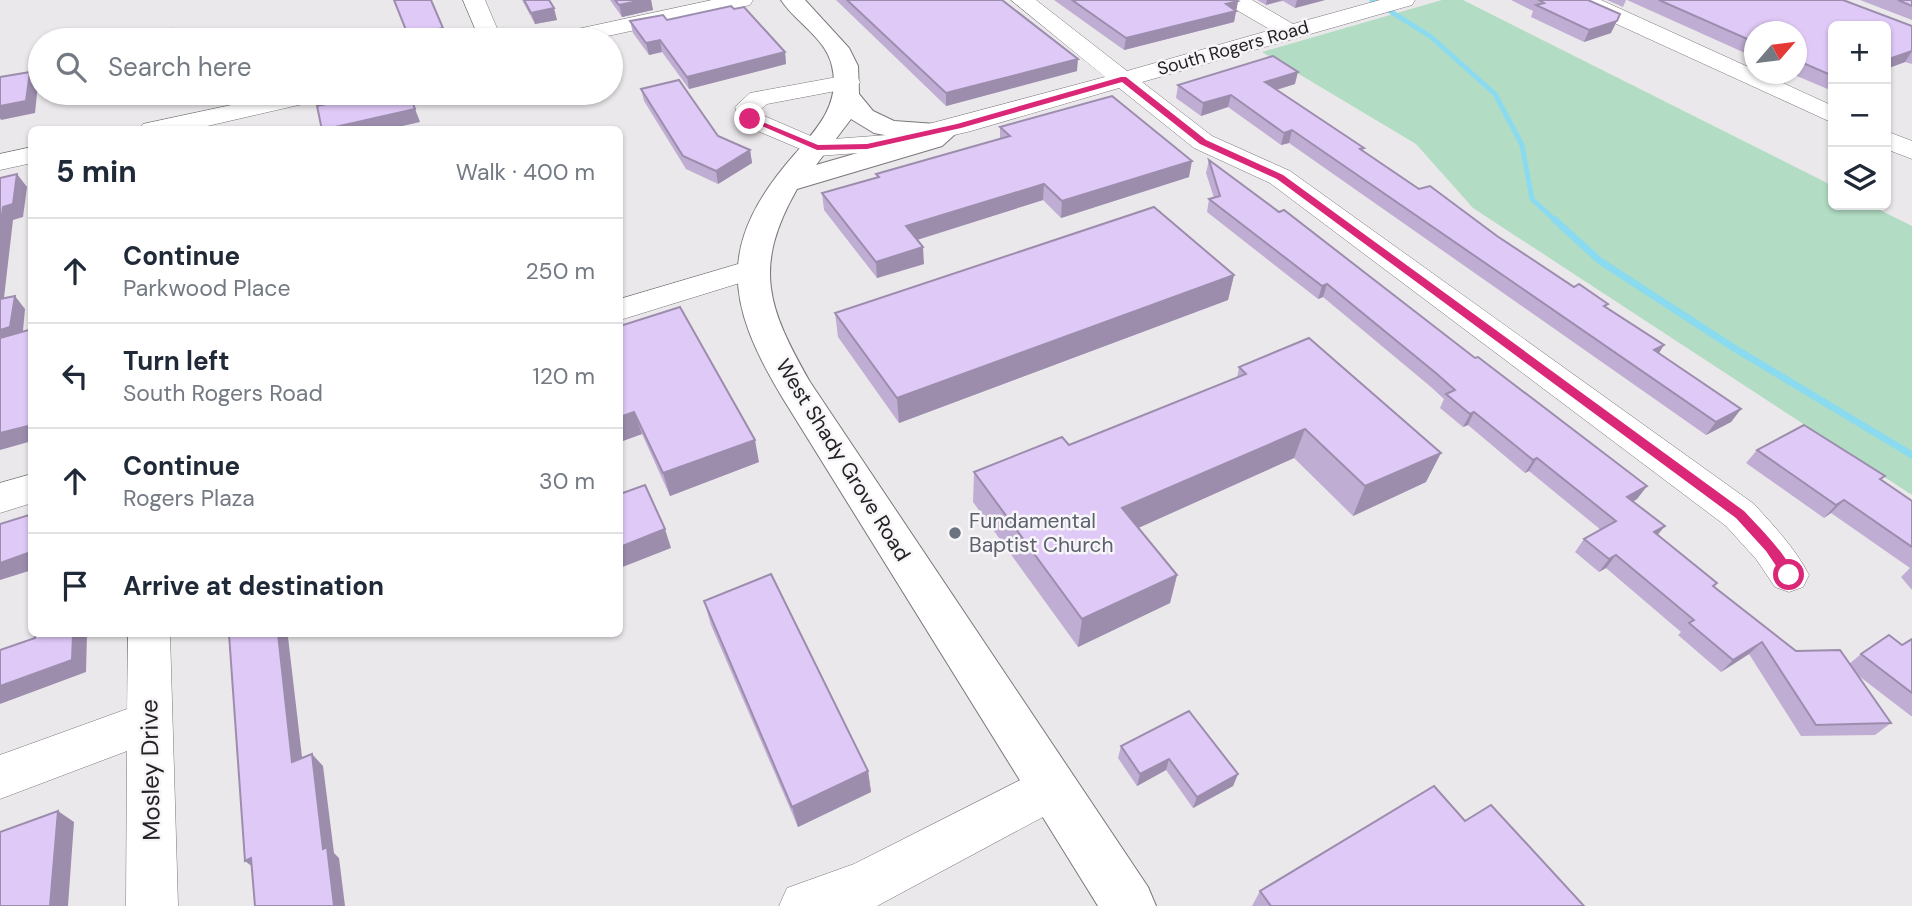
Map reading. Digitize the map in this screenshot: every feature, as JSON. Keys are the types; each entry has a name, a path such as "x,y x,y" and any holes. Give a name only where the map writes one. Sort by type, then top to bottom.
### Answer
{"main road":[{"path":"792,0 841,54 847,89 855,111 878,126 895,131 942,130"},
{"name":"West Shady Grove Road","path":"847,89 834,126 787,183 771,208 759,238 755,298 763,329 795,388 1129,906"},
{"path":"787,183 932,140 942,130"}],"street":[{"path":"474,0 486,28"},
{"path":"614,28 743,0"},
{"path":"1022,0 1203,142 1280,177 1740,514 1789,575"},
{"path":"1236,0 1290,32"},
{"path":"1583,0 1828,113"},
{"name":"South Rogers Road","path":"817,148 867,146 942,130 1402,1"},
{"path":"817,148 750,119 747,107 759,98 769,95 847,89"},
{"path":"170,126 266,105"},
{"path":"1891,141 1912,151"},
{"path":"0,162 28,157"},
{"path":"623,309 755,268"},
{"path":"0,498 28,489"},
{"name":"Mosley Drive","path":"149,637 152,906"},
{"path":"0,777 148,722"},
{"path":"805,906 864,886 1052,787"}],"green space":[{"path":"1442,0 1463,0 1828,183 1828,210 1880,210 1912,226 1912,495 1473,208 1416,144 1262,52"}],"building":[{"path":"394,0 431,0 443,28 405,28"},
{"path":"524,0 549,0 554,8 531,13"},
{"path":"615,0 643,0 619,5"},
{"path":"847,0 1002,0 1078,59 946,93"},
{"path":"1072,0 1238,1 1226,4 1236,11 1126,38"},
{"path":"1539,0 1588,0 1620,14 1617,21 1589,30 1536,5 1544,3"},
{"path":"1659,0 1843,0 1912,26 1912,51 1891,58 1891,21 1828,21 1828,74 1807,65 1807,21 1744,21 1744,38"},
{"path":"1898,0 1912,0 1912,6"},
{"path":"731,6 734,9 744,7 785,52 687,77 660,40 646,43 630,21 663,15 667,20"},
{"path":"1273,56 1298,72 1265,82 1364,148 1360,149 1419,189 1430,186 1497,236 1574,287 1579,284 1608,304 1604,306 1664,345 1654,350 1741,409 1716,422 1292,130 1284,133 1231,95 1203,103 1178,85"},
{"path":"28,72 26,101 0,106 0,77"},
{"path":"679,80 718,136 750,150 716,171 683,156 641,89"},
{"path":"1112,96 1192,161 1062,201 1044,184 906,226 923,247 876,262 822,193 879,177 876,174 1010,136 1000,127"},
{"path":"414,105 415,109 340,126 321,126 317,106"},
{"path":"1209,160 1279,212 1284,210 1475,358 1478,357 1647,486 1627,497 1665,526 1654,532 1717,583 1713,586 1796,651 1840,650 1891,723 1816,725 1762,642 1733,660 1689,623 1694,620 1616,555 1609,559 1584,539 1616,521 1537,458 1533,460 1474,412 1470,414 1446,394 1455,390 1437,374 1327,284 1322,286 1209,199 1220,196"},
{"path":"17,174 13,204 3,207 0,229 0,178"},
{"path":"1154,207 1234,275 897,398 835,313"},
{"path":"15,296 10,327 0,330 0,299"},
{"path":"680,307 755,440 663,473 634,412 623,416 623,325"},
{"path":"28,330 28,426 0,433 0,338"},
{"path":"1309,338 1441,453 1365,486 1305,429 1122,508 1177,575 1082,619 974,472 1062,437 1069,445 1246,374 1239,367"},
{"path":"1804,425 1885,476 1880,479 1912,501 1912,547 1844,500 1836,505 1757,450"},
{"path":"645,485 665,529 623,546 623,493"},
{"path":"28,515 28,553 0,563 0,524"},
{"path":"771,574 868,771 792,807 704,601"},
{"path":"1889,635 1902,645 1912,639 1912,693 1861,654"},
{"path":"73,637 72,660 0,686 0,650 35,638"},
{"path":"229,637 278,637 292,762 312,754 323,849 327,847 334,906 255,906 251,858 245,861"},
{"path":"1189,711 1238,774 1197,797 1169,759 1140,774 1121,746"},
{"path":"1434,786 1465,821 1491,805 1584,906 1271,906 1260,891"},
{"path":"58,811 50,906 0,906 0,832"}],"waterway":[{"path":"1372,0 1430,36 1495,94 1522,145 1532,199 1557,222"},
{"path":"1555,220 1600,261 1734,348 1912,455"}],"place":[{"name":"Fundamental Baptist Church","path":"955,533"}],"route":[{"path":"750,119 817,148 867,146 958,126 1123,79 1203,142 1280,177 1740,514 1789,575"}]}
